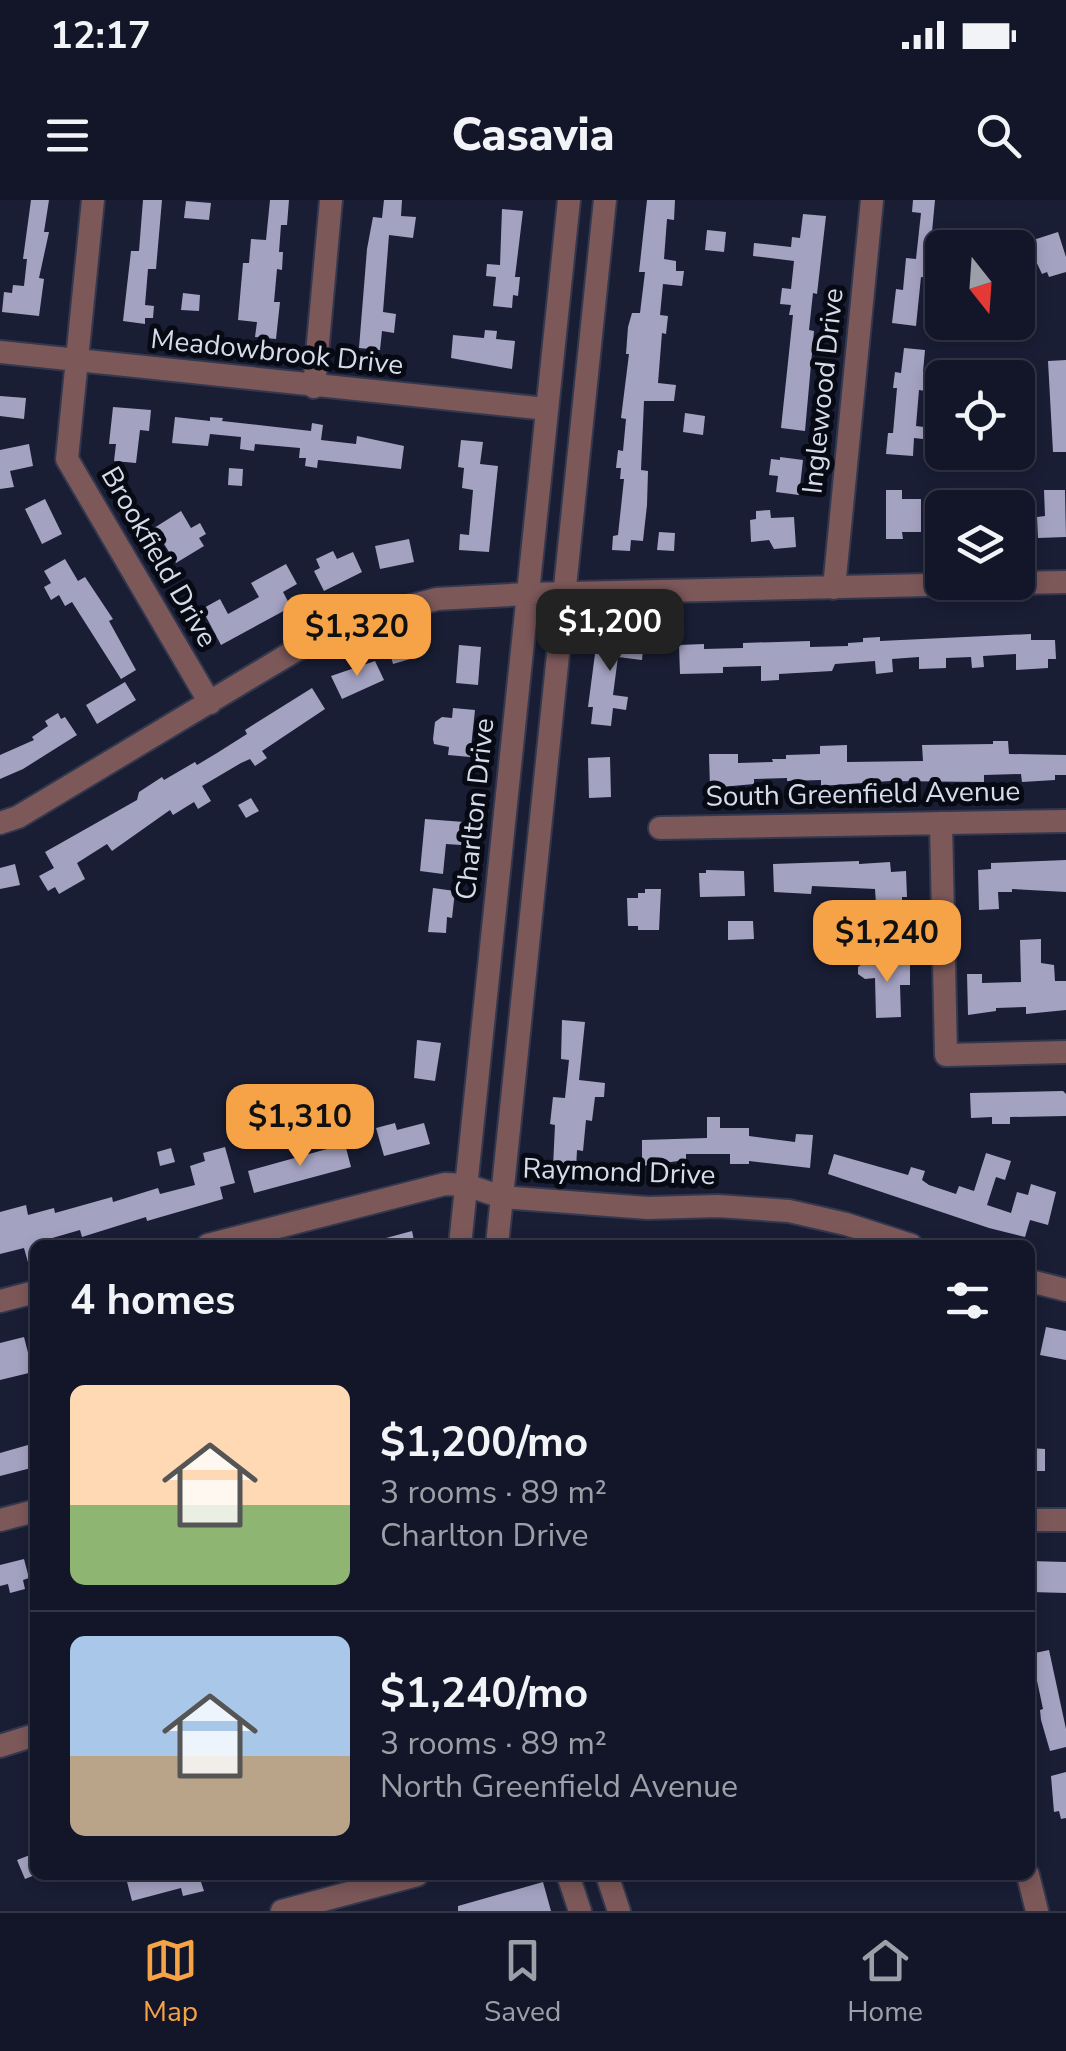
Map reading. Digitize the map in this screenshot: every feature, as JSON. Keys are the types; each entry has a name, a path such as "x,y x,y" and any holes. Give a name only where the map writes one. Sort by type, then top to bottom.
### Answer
{"street":[{"name":"Brookfield Drive","path":"93,200 67,460 210,702"},
{"path":"314,387 332,200"},
{"name":"Charlton Drive","path":"460,1240 570,200"},
{"path":"498,1240 605,200"},
{"name":"Inglewood Drive","path":"834,588 872,200"},
{"name":"Meadowbrook Drive","path":"0,352 547,409"},
{"path":"0,823 18,817 306,644 356,620 437,600 527,594 1066,582"},
{"name":"South Greenfield Avenue","path":"660,828 1066,821"},
{"path":"941,824 946,1055 1066,1052"},
{"name":"Raymond Drive","path":"227,1240 425,1187 466,1185 502,1197 648,1208 718,1206 788,1211 896,1240"},
{"path":"1035,1282 1066,1290"},
{"path":"0,1301 30,1293"},
{"path":"0,1520 30,1512"},
{"path":"1035,1520 1066,1520"},
{"path":"0,1746 30,1737"},
{"path":"282,1911 399,1880"},
{"path":"570,1880 580,1911"},
{"path":"610,1880 620,1911"},
{"path":"1029,1880 1036,1911"}],"building":[{"path":"31,200 49,200 44,232 49,232 39,278 44,279 39,316 2,312 4,292 12,293 13,285 24,286 27,259 23,259"},
{"path":"143,200 162,200 156,269 148,269 145,305 154,306 153,318 145,318 145,324 123,321 131,251 139,251"},
{"path":"270,200 289,200 287,225 281,225 282,270 277,269 274,302 280,302 276,339 255,337 257,322 238,320 243,263 249,263 251,239 266,240"},
{"path":"384,200 402,200 401,216 416,217 413,238 389,235 383,312 396,314 394,333 382,331 380,350 359,348 367,249 373,217 382,218"},
{"path":"647,200 675,200 674,220 667,219 664,259 676,261 676,271 684,271 682,286 663,284 660,315 668,316 666,334 662,333 658,383 676,385 674,401 644,401 641,470 648,471 643,541 631,540 630,551 612,550 613,536 618,535 624,479 620,479 621,468 616,468 618,450 623,451 626,419 621,418 629,354 628,327 632,313 640,313 645,272 639,272"},
{"path":"913,200 935,200 932,230 925,230 925,277 921,277 916,326 892,323 896,289 903,290 906,258 916,259 921,213 912,212"},
{"path":"186,201 211,203 209,220 184,218"},
{"path":"502,209 523,211 515,277 520,277 518,296 513,295 512,308 493,306 496,277 486,276 487,264 500,265"},
{"path":"803,214 826,216 809,330 814,331 805,431 781,428 793,315 789,315 791,305 780,304 782,288 791,289 794,261 753,256 754,243 791,247 792,237 800,238"},
{"path":"707,230 726,232 724,252 705,250"},
{"path":"1058,232 1066,272 1049,277 1047,272 1042,274 1035,259 1035,239"},
{"path":"183,293 200,295 199,311 181,310"},
{"path":"485,330 497,331 496,339 515,341 512,369 451,358 453,335 484,338"},
{"path":"904,348 925,350 925,391 919,390 916,426 924,427 923,439 914,438 913,456 886,454 888,433 893,433 895,372 901,373"},
{"path":"1066,360 1066,452 1053,452 1048,361"},
{"path":"0,396 26,398 24,419 0,416"},
{"path":"113,407 151,410 149,431 140,430 136,463 114,461 116,444 109,444"},
{"path":"685,413 705,416 703,435 683,432"},
{"path":"175,417 210,421 210,417 223,418 222,421 311,431 312,423 323,425 321,440 356,444 357,436 404,446 401,469 318,460 317,468 305,466 306,458 299,458 300,448 255,444 254,451 240,449 241,437 210,434 208,446 172,443"},
{"path":"461,440 483,442 480,464 498,466 489,552 459,550 460,534 469,535 473,490 462,488 464,468 458,467"},
{"path":"29,444 33,466 10,471 14,487 0,489 0,450"},
{"path":"771,459 803,460 799,495 776,492 778,476 769,475"},
{"path":"229,468 243,469 242,486 228,485"},
{"path":"886,490 902,490 902,499 921,499 921,532 902,532 903,539 886,539"},
{"path":"1044,490 1065,490 1066,537 1038,538 1037,517 1045,516"},
{"path":"45,499 62,534 42,544 25,509"},
{"path":"770,510 771,518 794,517 796,547 774,549 769,540 751,542 750,520 756,519 756,511"},
{"path":"181,511 191,528 200,523 206,534 199,538 204,546 176,563 154,528"},
{"path":"659,532 675,533 674,551 657,550"},
{"path":"409,539 414,562 380,569 375,546"},
{"path":"333,551 337,559 353,552 362,572 324,591 314,571 320,568 316,559"},
{"path":"65,559 78,581 85,577 113,619 109,621 136,670 121,679 72,602 65,606 59,595 51,600 44,587 51,583 44,571"},
{"path":"286,564 297,584 283,592 291,607 221,645 202,609 220,599 228,614 259,597 251,583"},
{"path":"598,631 644,640 642,660 618,657 613,695 628,697 626,710 613,708 611,726 591,724 593,707 588,707"},
{"path":"1031,634 1031,640 1055,640 1056,659 1048,659 1048,668 1016,670 1016,654 983,656 984,667 972,668 971,657 946,658 946,668 919,669 919,657 892,659 893,672 876,674 875,661 835,664 832,671 779,674 779,680 761,681 761,666 723,667 723,673 680,674 679,645 743,648 743,643 810,641 810,647 848,646 863,642 863,638 880,637 880,641"},
{"path":"412,639 417,657 393,664 388,646"},
{"path":"459,645 481,647 478,685 456,683"},
{"path":"375,661 384,680 342,699 331,676"},
{"path":"125,682 136,700 97,724 86,705"},
{"path":"312,688 325,709 262,751 267,758 255,766 250,759 202,786 211,801 198,809 194,802 173,815 170,810 112,851 107,844 77,863 85,879 59,894 55,887 48,891 39,876 54,868 45,852 137,800 139,792 162,777 164,780 217,753 247,734 245,730"},
{"path":"453,708 475,710 470,757 448,755 449,747 434,744 435,722 442,717 452,718"},
{"path":"58,713 77,735 0,779 0,755 34,740 32,737 48,726 45,721"},
{"path":"1008,741 1009,754 1066,755 1066,775 1055,775 1055,780 1022,782 1021,774 984,775 984,782 890,781 821,786 821,780 754,779 754,784 710,788 709,754 738,754 738,763 773,762 772,759 786,759 786,755 820,754 820,746 847,745 847,762 923,761 922,745"},
{"path":"610,757 611,797 589,798 588,758"},
{"path":"251,798 259,811 246,818 238,805"},
{"path":"425,819 464,822 461,845 446,844 443,874 420,871"},
{"path":"1066,860 1066,892 1012,889 998,892 999,909 979,910 978,870 991,869 991,863"},
{"path":"890,862 891,872 906,871 907,897 902,897 902,916 885,917 884,903 876,904 875,889 812,886 811,894 774,892 773,864"},
{"path":"15,864 20,885 0,889 0,868"},
{"path":"744,871 745,896 700,897 699,873"},
{"path":"433,888 455,891 446,933 428,932"},
{"path":"645,889 661,889 659,930 628,926 627,898 638,898 638,893 645,893"},
{"path":"728,921 753,921 754,939 728,940"},
{"path":"1041,939 1041,963 1054,965 1055,981 1066,981 1066,1010 1026,1014 1026,1007 996,1008 968,1015 967,974 982,974 982,983 1021,982 1020,940"},
{"path":"866,961 910,962 910,985 900,985 901,1017 876,1018 875,978 865,979 858,974 858,967"},
{"path":"562,1020 585,1022 579,1080 605,1083 604,1097 595,1097 592,1121 586,1120 583,1151 577,1150 576,1169 553,1167 553,1097 565,1098 569,1060 561,1059"},
{"path":"417,1040 441,1043 435,1081 414,1078"},
{"path":"1063,1091 1066,1116 1010,1117 1010,1124 992,1124 992,1117 971,1118 970,1093"},
{"path":"707,1117 720,1117 720,1128 749,1128 749,1136 795,1142 796,1134 813,1135 810,1168 749,1161 730,1164 730,1154 686,1154 686,1160 642,1166 642,1140 707,1138"},
{"path":"395,1123 397,1130 424,1123 430,1144 384,1156 376,1128"},
{"path":"345,1144 351,1167 254,1193 248,1171"},
{"path":"225,1147 235,1183 220,1187 223,1199 82,1237 80,1230 45,1240 30,1240 30,1269 24,1248 0,1254 0,1212 26,1205 28,1215 54,1208 55,1213 112,1197 113,1202 158,1188 160,1194 195,1185 190,1166 205,1161 203,1153"},
{"path":"171,1148 175,1162 160,1166 157,1152"},
{"path":"986,1153 1011,1161 1005,1180 996,1177 987,1205 1011,1213 1017,1192 1028,1195 1031,1184 1056,1192 1048,1225 1030,1220 1025,1237 828,1174 834,1154 908,1175 911,1167 925,1171 922,1180 956,1194 959,1186 974,1191"},
{"path":"412,1231 414,1240 379,1240"},
{"path":"1046,1327 1066,1331 1066,1360 1040,1355"},
{"path":"24,1337 30,1373 0,1380 0,1343"},
{"path":"30,1444 30,1468 0,1476 0,1453"},
{"path":"1035,1448 1045,1449 1045,1471 1035,1471"},
{"path":"24,1559 29,1578 23,1580 25,1589 10,1593 8,1584 0,1586 0,1565"},
{"path":"1035,1561 1066,1562 1066,1593 1035,1592"},
{"path":"1049,1650 1066,1729 1066,1747 1050,1751 1041,1720 1035,1653"},
{"path":"1066,1772 1066,1818 1061,1819 1059,1811 1054,1812 1051,1776"},
{"path":"30,1855 30,1877 25,1879 17,1860"},
{"path":"127,1880 208,1880 201,1882 204,1891 183,1896 181,1888 132,1901"},
{"path":"543,1882 551,1911 458,1911 458,1906"}]}
